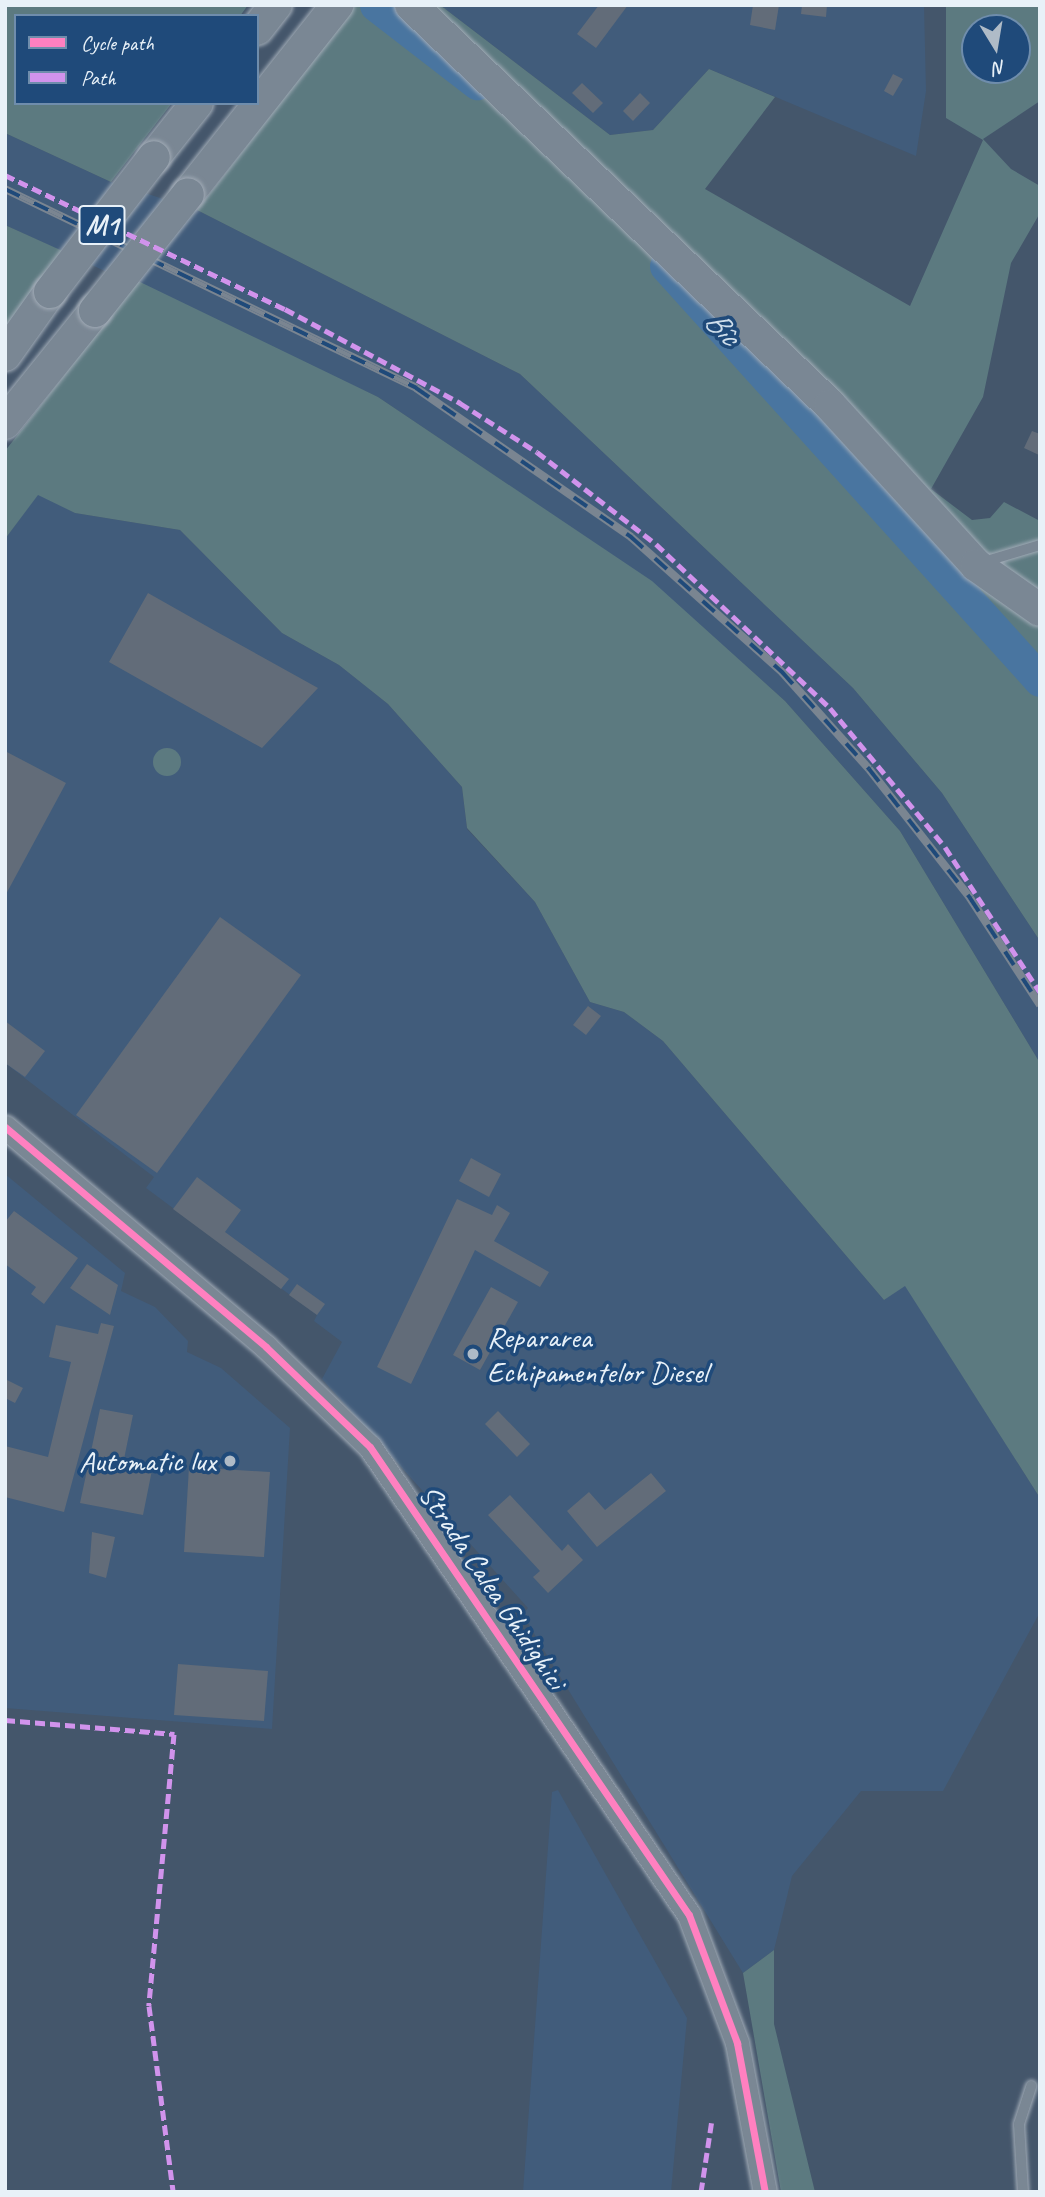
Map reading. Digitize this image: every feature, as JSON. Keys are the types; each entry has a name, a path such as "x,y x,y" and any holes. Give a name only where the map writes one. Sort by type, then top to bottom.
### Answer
{"highway":[{"path":"259,26 276,5"},
{"name":"M1","path":"259,105 337,5"},
{"path":"411,5 830,405 976,565 1040,610"},
{"name":"M1","path":"5,355 50,292 195,105"},
{"name":"M1","path":"5,424 259,105"}],"street":[{"name":"Strada Calea Ghidighici","path":"5,1127 266,1347 370,1447 690,1915 737,2043 765,2192"}],"lane":[{"path":"976,565 1040,545"},
{"path":"1023,2192 1020,2124 1031,2086"}],"shaded area":[{"path":"440,5 924,5 926,91 916,156 709,69 653,130 610,135"},
{"path":"5,133 111,182 197,210 520,374 853,688 942,793 1040,941 1040,1063 900,831 785,701 652,582 378,397 5,225"},
{"path":"38,494 75,513 180,530 282,633 339,665 388,704 462,787 467,829 535,902 590,1002 624,1012 663,1041 884,1300 905,1285 1040,1498 1040,1612 943,1791 861,1791 792,1876 774,1950 743,1973 540,1644 523,1614 528,1608 322,1379 342,1342 314,1321 317,1315 146,1188 154,1177 5,1063 5,539"},
{"path":"5,1174 125,1273 121,1291 155,1307 188,1341 187,1352 221,1368 290,1428 272,1729 5,1708"},
{"path":"558,1790 687,2018 671,2192 523,2192 552,1792"}],"green space":[{"path":"5,5 248,5 241,14 14,14 14,105 170,105 111,182 5,133"},
{"path":"356,5 440,5 610,135 653,130 709,69 775,97 705,189 910,306 983,140 946,118 946,5 1040,5 1040,101 983,139 1011,169 1040,186 1040,213 1011,263 983,397 931,489 972,520 990,518 1004,502 1040,521 1040,941 942,793 853,688 520,374 197,210"},
{"path":"5,225 67,253 5,339"},
{"path":"138,281 378,397 652,581 785,701 900,831 1040,1063 1040,1498 905,1286 884,1300 663,1041 624,1012 590,1002 535,902 467,828 462,787 388,704 339,665 282,633 180,530 75,513 38,495 5,539 5,451"},
{"path":"167,748 177,752 181,762 177,772 167,776 157,772 153,762 157,752"},
{"path":"774,1950 774,2024 815,2192 781,2192 743,1973"}],"building":[{"path":"599,5 628,5 596,48 577,34"},
{"path":"753,5 779,5 775,30 750,25"},
{"path":"802,5 827,5 826,17 801,14"},
{"path":"893,74 903,79 893,96 884,91"},
{"path":"582,83 603,103 593,113 572,93"},
{"path":"640,93 650,103 633,121 623,111"},
{"path":"1032,431 1040,434 1039,455 1024,448"},
{"path":"148,593 318,688 262,748 109,662"},
{"path":"5,751 66,783 5,896"},
{"path":"220,917 301,975 157,1173 76,1115"},
{"path":"588,1006 601,1016 586,1035 573,1025"},
{"path":"5,1021 45,1051 25,1077 5,1063"},
{"path":"471,1158 501,1174 489,1197 459,1181"},
{"path":"197,1177 241,1210 225,1232 289,1279 281,1289 173,1209"},
{"path":"457,1199 492,1215 497,1205 510,1213 494,1241 549,1272 540,1287 475,1250 411,1384 377,1367"},
{"path":"14,1211 78,1258 44,1304 31,1294 36,1287 5,1264 5,1222"},
{"path":"87,1264 118,1285 110,1315 70,1288"},
{"path":"297,1284 325,1304 317,1315 289,1295"},
{"path":"491,1287 518,1302 480,1370 453,1355"},
{"path":"101,1323 114,1326 64,1512 5,1497 5,1446 48,1457 71,1362 49,1357 56,1325 98,1334"},
{"path":"5,1379 23,1388 15,1403 5,1398"},
{"path":"100,1409 133,1415 123,1464 152,1470 143,1515 80,1503"},
{"path":"498,1411 530,1444 517,1457 485,1424"},
{"path":"189,1467 270,1472 264,1557 184,1552"},
{"path":"651,1473 666,1491 597,1547 567,1511 589,1492 605,1510"},
{"path":"510,1495 562,1551 568,1544 583,1560 548,1593 533,1577 540,1571 488,1515"},
{"path":"92,1532 115,1537 106,1578 89,1573"},
{"path":"178,1664 268,1671 264,1721 174,1715"}],"waterway":[{"name":"Bîc","path":"376,5 477,83"},
{"name":"Bîc","path":"666,266 1040,680"}],"railway":[{"path":"5,189 416,388 631,537 782,672 869,769 970,898 1040,1005"}],"marked path":[{"path":"5,175 285,309 460,403 537,452 656,544 830,708 945,847 1040,992"},
{"path":"5,1720 174,1734 149,2006 173,2192"},
{"path":"701,2192 712,2119"}],"cycle path":[{"path":"5,1127 266,1347 370,1447 689,1915 737,2043 765,2192"}],"place":[{"name":"Repararea Echipamentelor Diesel","path":"473,1354"},
{"name":"Automatic lux","path":"230,1461"}]}
